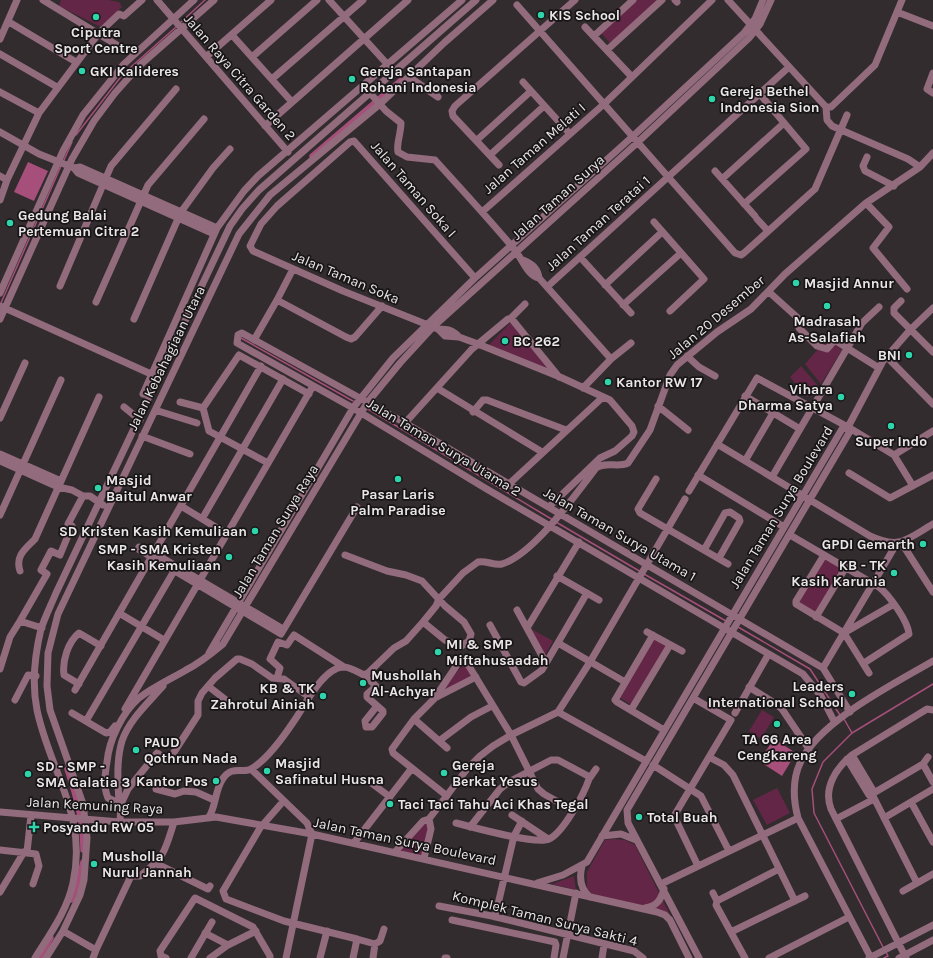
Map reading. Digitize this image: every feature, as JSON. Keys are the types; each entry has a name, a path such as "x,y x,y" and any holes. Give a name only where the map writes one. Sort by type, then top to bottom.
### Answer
{"street":[{"path":"0,39 9,22 17,0"},
{"path":"43,0 125,50"},
{"path":"0,200 6,188 7,180 38,113 99,33 119,14 124,16 142,0"},
{"name":"Jalan Raya Citra Garden 2","path":"157,0 288,152"},
{"path":"0,320 3,307 66,165 73,131 102,89 128,60 194,0"},
{"path":"0,294 66,165 89,128 115,93 140,65 214,0"},
{"path":"206,57 271,0"},
{"path":"252,57 317,0"},
{"path":"329,0 388,65"},
{"path":"272,79 363,0"},
{"path":"265,126 408,0"},
{"name":"Jalan Raya Citra Garden 2","path":"154,375 215,231 244,191 258,176 288,152 462,0"},
{"path":"143,394 154,375 185,337 230,226 242,209 259,190 476,0"},
{"path":"499,166 478,140 453,116 452,111 455,106 575,0"},
{"path":"594,36 633,0"},
{"path":"607,50 662,0"},
{"name":"Jalan Taman Melati I","path":"482,212 604,104 712,0"},
{"path":"728,0 826,107 828,123 840,130 908,159 920,167"},
{"name":"Jalan Taman Surya","path":"353,408 393,358 426,324 511,245 753,28 763,0"},
{"name":"Jalan Taman Surya","path":"361,413 367,403 400,363 435,328 637,143 753,28 771,0"},
{"path":"826,107 831,107 875,65 902,0"},
{"name":"Jalan Kebahagiaan Utara","path":"46,958 63,931 80,895 84,880 87,838 84,804 50,710 46,686 49,646 58,614 105,506 138,436 155,410 185,337 239,234 254,214 270,195 380,104 488,2"},
{"path":"517,5 667,178 735,253 741,255 744,253 815,189 840,130 848,116"},
{"path":"897,12 933,26"},
{"path":"9,22 76,62"},
{"path":"585,27 632,77"},
{"path":"438,34 444,42"},
{"path":"232,35 292,102"},
{"path":"0,54 57,87"},
{"name":"Jalan Taman Teratai 1","path":"546,287 789,67"},
{"path":"930,91 933,73"},
{"path":"410,77 438,97"},
{"path":"523,82 570,134"},
{"path":"60,286 104,181 116,158 176,89"},
{"path":"478,140 531,91"},
{"path":"0,92 38,113"},
{"path":"370,93 386,111 401,123 401,134 396,147 398,152 407,157 435,160 523,260 530,263 535,268 539,278 546,287 610,359"},
{"path":"744,204 806,149 759,93"},
{"path":"490,155 544,106"},
{"path":"96,302 151,180 204,119"},
{"path":"722,179 784,122"},
{"path":"0,132 24,146 66,165 78,173 104,181 215,231"},
{"name":"Jalan Taman Soka I","path":"250,247 261,224 277,206 350,142 354,141 475,278"},
{"path":"134,319 179,215 213,168 230,149"},
{"name":"Jalan 20 Desember","path":"364,675 394,648 406,640 423,622 439,599 463,573 478,562 498,565 504,563 530,545 552,525 596,468 606,464 623,466 628,463 650,430 670,375 687,356 717,332 751,309 785,274 866,203 930,162 933,153"},
{"path":"868,157 863,166 864,171 894,186"},
{"path":"715,171 768,231"},
{"path":"0,176 7,180"},
{"path":"866,203 889,227 874,248 907,289"},
{"path":"654,222 704,280 670,311"},
{"path":"605,285 662,232"},
{"name":"Jalan Taman Soka","path":"250,247 253,251 293,269 435,328 448,329 454,332 459,338 478,344 560,377 603,397 618,408 633,428 633,434 615,451 600,458 548,507"},
{"path":"623,305 681,253"},
{"path":"580,257 631,313"},
{"path":"254,340 293,269"},
{"path":"769,292 799,319 799,328 817,346 827,348 834,341 836,341 879,368"},
{"path":"277,300 351,339 355,337 382,306"},
{"path":"901,301 894,311 910,330 933,352"},
{"path":"405,423 472,349 511,318 525,304"},
{"path":"772,477 846,348 862,323 879,306"},
{"path":"3,307 154,375"},
{"path":"848,427 879,368 887,356 910,330 933,308"},
{"path":"511,318 560,377"},
{"name":"Jalan Taman Surya Utama 2","path":"254,340 242,333 238,335 236,340 238,343 353,408 579,542 641,576 733,630 768,655 804,674 836,720"},
{"name":"Jalan Taman Surya Utama 1","path":"254,340 405,423 731,616 823,668 847,713"},
{"path":"583,388 610,359 631,343"},
{"path":"268,463 208,429 204,408 237,357 242,355 309,394"},
{"path":"687,356 699,367 715,376"},
{"path":"887,356 933,404"},
{"path":"0,418 25,363"},
{"path":"101,646 79,633 71,644 65,656 64,675 77,687 101,646 120,613 180,506 261,366"},
{"path":"35,958 61,917 73,882 76,847 75,818 37,710 36,676 42,628 57,593 105,506 138,436 140,420 154,375"},
{"path":"689,491 755,379 760,378 848,427 894,455 914,486"},
{"path":"202,519 283,379"},
{"path":"0,515 61,380"},
{"path":"72,713 106,733 112,731 313,386"},
{"path":"437,388 474,412 542,452"},
{"path":"745,396 800,429"},
{"path":"20,571 17,562 20,555 35,539 99,397"},
{"path":"508,484 603,397"},
{"path":"474,412 483,400 487,400 566,430"},
{"path":"180,402 204,408"},
{"path":"658,406 688,430"},
{"path":"124,407 140,420"},
{"name":"Jalan Taman Surya Raya","path":"206,658 353,408"},
{"path":"155,410 197,423"},
{"name":"Jalan Taman Surya Raya","path":"120,804 108,798 106,794 106,768 112,740 132,705 140,697 206,658 223,644 361,413"},
{"path":"745,461 773,413"},
{"name":"Jalan Taman Surya Boulevard","path":"535,884 558,878 582,866 589,860 842,429 848,427 849,433 627,810 628,823 636,840"},
{"path":"894,455 933,431"},
{"path":"138,436 190,454"},
{"path":"716,444 870,536 884,542 899,543"},
{"path":"0,454 22,467 83,496 90,496 105,506"},
{"path":"0,461 22,467"},
{"path":"848,473 888,498 933,475"},
{"path":"698,475 784,527"},
{"path":"656,479 638,512 728,564"},
{"path":"0,668 10,638 46,574 41,570 51,551 60,555 72,526 68,524 83,496"},
{"path":"395,852 423,821 430,819 480,756 511,736 558,712 590,662 685,499"},
{"path":"296,504 304,509"},
{"path":"180,506 227,534"},
{"path":"153,555 244,609 283,629 357,507"},
{"path":"704,550 725,513 730,512 739,518 740,521 719,558"},
{"path":"823,668 873,583 899,543 933,524"},
{"path":"790,535 873,583 886,592 894,604 908,629 910,636 864,663"},
{"path":"527,628 557,576 579,542"},
{"path":"899,543 933,592"},
{"path":"153,555 174,571 198,582"},
{"path":"345,555 387,571 406,575 422,581 445,606 464,622 471,634 469,641 460,647 445,640 423,622"},
{"path":"824,555 794,602 844,633 869,673"},
{"path":"816,617 846,567"},
{"path":"86,721 174,571"},
{"path":"925,580 933,575"},
{"path":"557,576 599,600"},
{"path":"246,588 254,592"},
{"path":"57,593 66,597"},
{"path":"490,625 522,683 542,670 586,593"},
{"path":"844,633 894,604"},
{"path":"518,610 546,663"},
{"path":"120,613 164,640"},
{"path":"20,621 42,628"},
{"path":"664,730 615,700 650,633 682,651"},
{"path":"277,678 280,668 270,659 279,642 287,645 294,635 344,667 364,675 375,685 367,695 377,706"},
{"path":"558,643 625,682"},
{"path":"631,710 670,645"},
{"path":"734,713 768,655"},
{"path":"120,804 128,789 157,754 169,760 198,715 199,698 208,686 238,658 252,664 272,678 284,680 309,697"},
{"path":"447,796 393,753 392,749 414,719 434,699 461,659 465,658 511,736 541,792 572,810"},
{"path":"933,661 836,720 809,749 800,762 794,789 798,818 870,958 933,925"},
{"path":"212,817 214,800 222,779 227,774 236,770 251,769 276,744 294,721 309,697 325,678 338,668 344,667"},
{"path":"15,700 28,675 36,676"},
{"path":"434,699 476,677"},
{"path":"120,822 119,761 123,739 138,714 168,680"},
{"path":"208,686 234,707"},
{"path":"749,687 782,709 809,749"},
{"path":"693,698 731,720 674,816 698,866"},
{"path":"439,741 471,717 492,706"},
{"path":"933,710 927,709 842,763 830,785 827,794 828,803 900,942 903,957 933,940"},
{"path":"558,712 646,761"},
{"path":"414,719 448,748"},
{"path":"710,757 729,769 795,901"},
{"path":"850,757 873,796 917,883"},
{"path":"836,819 923,764 928,757"},
{"path":"470,827 500,789 508,782 554,759 588,776 590,779"},
{"path":"923,764 933,782"},
{"path":"653,765 701,796 729,851"},
{"path":"354,843 412,768"},
{"path":"251,769 307,823 312,834 286,958"},
{"path":"456,823 540,841 548,840 558,833 596,769"},
{"path":"370,782 390,797"},
{"path":"156,789 175,794 184,790 196,792 214,800"},
{"path":"884,818 933,789"},
{"path":"911,802 933,842"},
{"path":"280,805 224,892 226,899 294,924 375,944 380,941 384,929"},
{"name":"Jalan Kemuning Raya","path":"0,812 120,822 174,822 212,817 266,825"},
{"path":"0,892 26,852 31,815"},
{"path":"512,815 548,840"},
{"path":"662,886 698,866 763,837 798,818"},
{"path":"424,858 431,829 430,819"},
{"path":"495,917 514,836 522,821"},
{"path":"93,958 131,876 140,876 157,864 165,849 174,822"},
{"name":"Jalan Taman Surya Boulevard","path":"266,825 424,858 590,897"},
{"path":"602,836 621,834 636,840 662,886 699,958"},
{"path":"0,850 36,854 39,866 33,884"},
{"path":"157,864 208,889 210,886"},
{"path":"582,866 581,884 583,890 590,897 660,913 668,918 689,958"},
{"path":"717,901 779,869"},
{"path":"903,891 933,874"},
{"path":"644,909 658,903 661,898 662,886"},
{"path":"563,958 576,893"},
{"path":"713,893 717,901 716,905 745,958"},
{"path":"731,932 805,896"},
{"path":"166,958 161,956 160,951 195,898 253,927 270,958"},
{"name":"Komplek Taman Surya Sakti 4","path":"439,906 495,917 604,945 643,958"},
{"path":"769,958 849,917"},
{"path":"452,920 555,942 556,946 554,958"},
{"path":"192,958 212,922"},
{"path":"63,931 96,950"},
{"path":"210,958 228,945 256,931"},
{"path":"320,958 327,931"},
{"path":"205,933 228,945"},
{"path":"353,958 357,939"},
{"path":"373,958 375,944"},
{"path":"602,958 604,945"}],"shaded area":[{"name":"Ciputra Sport Centre","path":"61,0 108,0 119,2 122,7 101,27 59,6"},
{"path":"635,0 659,0 611,44 600,32"},
{"path":"28,162 48,171 34,201 14,192"},
{"path":"511,322 553,373 487,347"},
{"path":"827,339 842,350 821,384 805,364"},
{"path":"801,366 819,387 807,397 790,377"},
{"path":"825,558 843,570 815,614 797,603"},
{"path":"531,629 553,641 544,657"},
{"path":"653,638 667,646 632,705 620,698"},
{"path":"465,663 472,677 425,708"},
{"path":"762,710 774,717 761,739 749,731"},
{"path":"774,739 796,753 782,776 759,761"},
{"path":"777,788 790,813 767,825 753,800"},
{"path":"434,811 421,856 397,851"},
{"path":"605,840 625,840 635,845 670,915 592,894 587,888 587,872"},
{"path":"574,876 576,890 552,884"}],"waterway":[{"path":"180,23 205,0"},
{"path":"76,135 123,74 176,27"},
{"path":"312,156 401,80"},
{"path":"64,160 72,142"},
{"path":"1,303 61,166"},
{"path":"241,338 353,401"},
{"path":"368,409 553,520"},
{"path":"556,522 641,572"},
{"path":"644,574 726,621"},
{"path":"738,627 810,669 840,715"},
{"path":"883,947 814,813 812,789 823,762 852,733 933,684"},
{"path":"844,719 852,733"},
{"path":"67,769 82,829 83,850"},
{"path":"71,900 76,889 83,862"},
{"path":"40,958 51,938"},
{"path":"884,958 888,956 886,952"}],"place":[{"name":"KIS School","path":"541,15"},
{"name":"Ciputra Sport Centre","path":"96,17"},
{"name":"GKI Kalideres","path":"82,71"},
{"name":"Gereja Santapan Rohani Indonesia","path":"352,79"},
{"name":"Gereja Bethel Indonesia Sion","path":"712,99"},
{"name":"Gedung Balai Pertemuan Citra 2","path":"10,223"},
{"name":"Masjid Annur","path":"796,283"},
{"name":"Madrasah As-Salafiah","path":"827,306"},
{"name":"BC 262","path":"505,341"},
{"name":"BNI","path":"909,355"},
{"name":"Kantor RW 17","path":"608,382"},
{"name":"Vihara Dharma Satya","path":"841,397"},
{"name":"Super Indo","path":"891,426"},
{"name":"Pasar Laris Palm Paradise","path":"398,479"},
{"name":"Masjid Baitul Anwar","path":"98,488"},
{"name":"SD Kristen Kasih Kemuliaan","path":"255,531"},
{"name":"GPDI Gemarth","path":"923,544"},
{"name":"SMP - SMA Kristen Kasih Kemuliaan","path":"229,557"},
{"name":"KB - TK Kasih Karunia","path":"894,573"},
{"name":"MI & SMP Miftahusaadah","path":"438,652"},
{"name":"Mushollah Al-Achyar","path":"363,683"},
{"name":"Leaders International School","path":"852,694"},
{"name":"KB & TK Zahrotul Ainiah","path":"323,696"},
{"name":"TA 66 Area Cengkareng","path":"777,724"},
{"name":"PAUD Qothrun Nada","path":"136,750"},
{"name":"Masjid Safinatul Husna","path":"267,771"},
{"name":"Gereja Berkat Yesus","path":"444,773"},
{"name":"SD - SMP - SMA Galatia 3","path":"28,774"},
{"name":"Kantor Pos","path":"216,781"},
{"name":"Taci Taci Tahu Aci Khas Tegal","path":"390,804"},
{"name":"Total Buah","path":"639,817"},
{"name":"Posyandu RW 05","path":"34,827"},
{"name":"Musholla Nurul Jannah","path":"94,864"}]}
